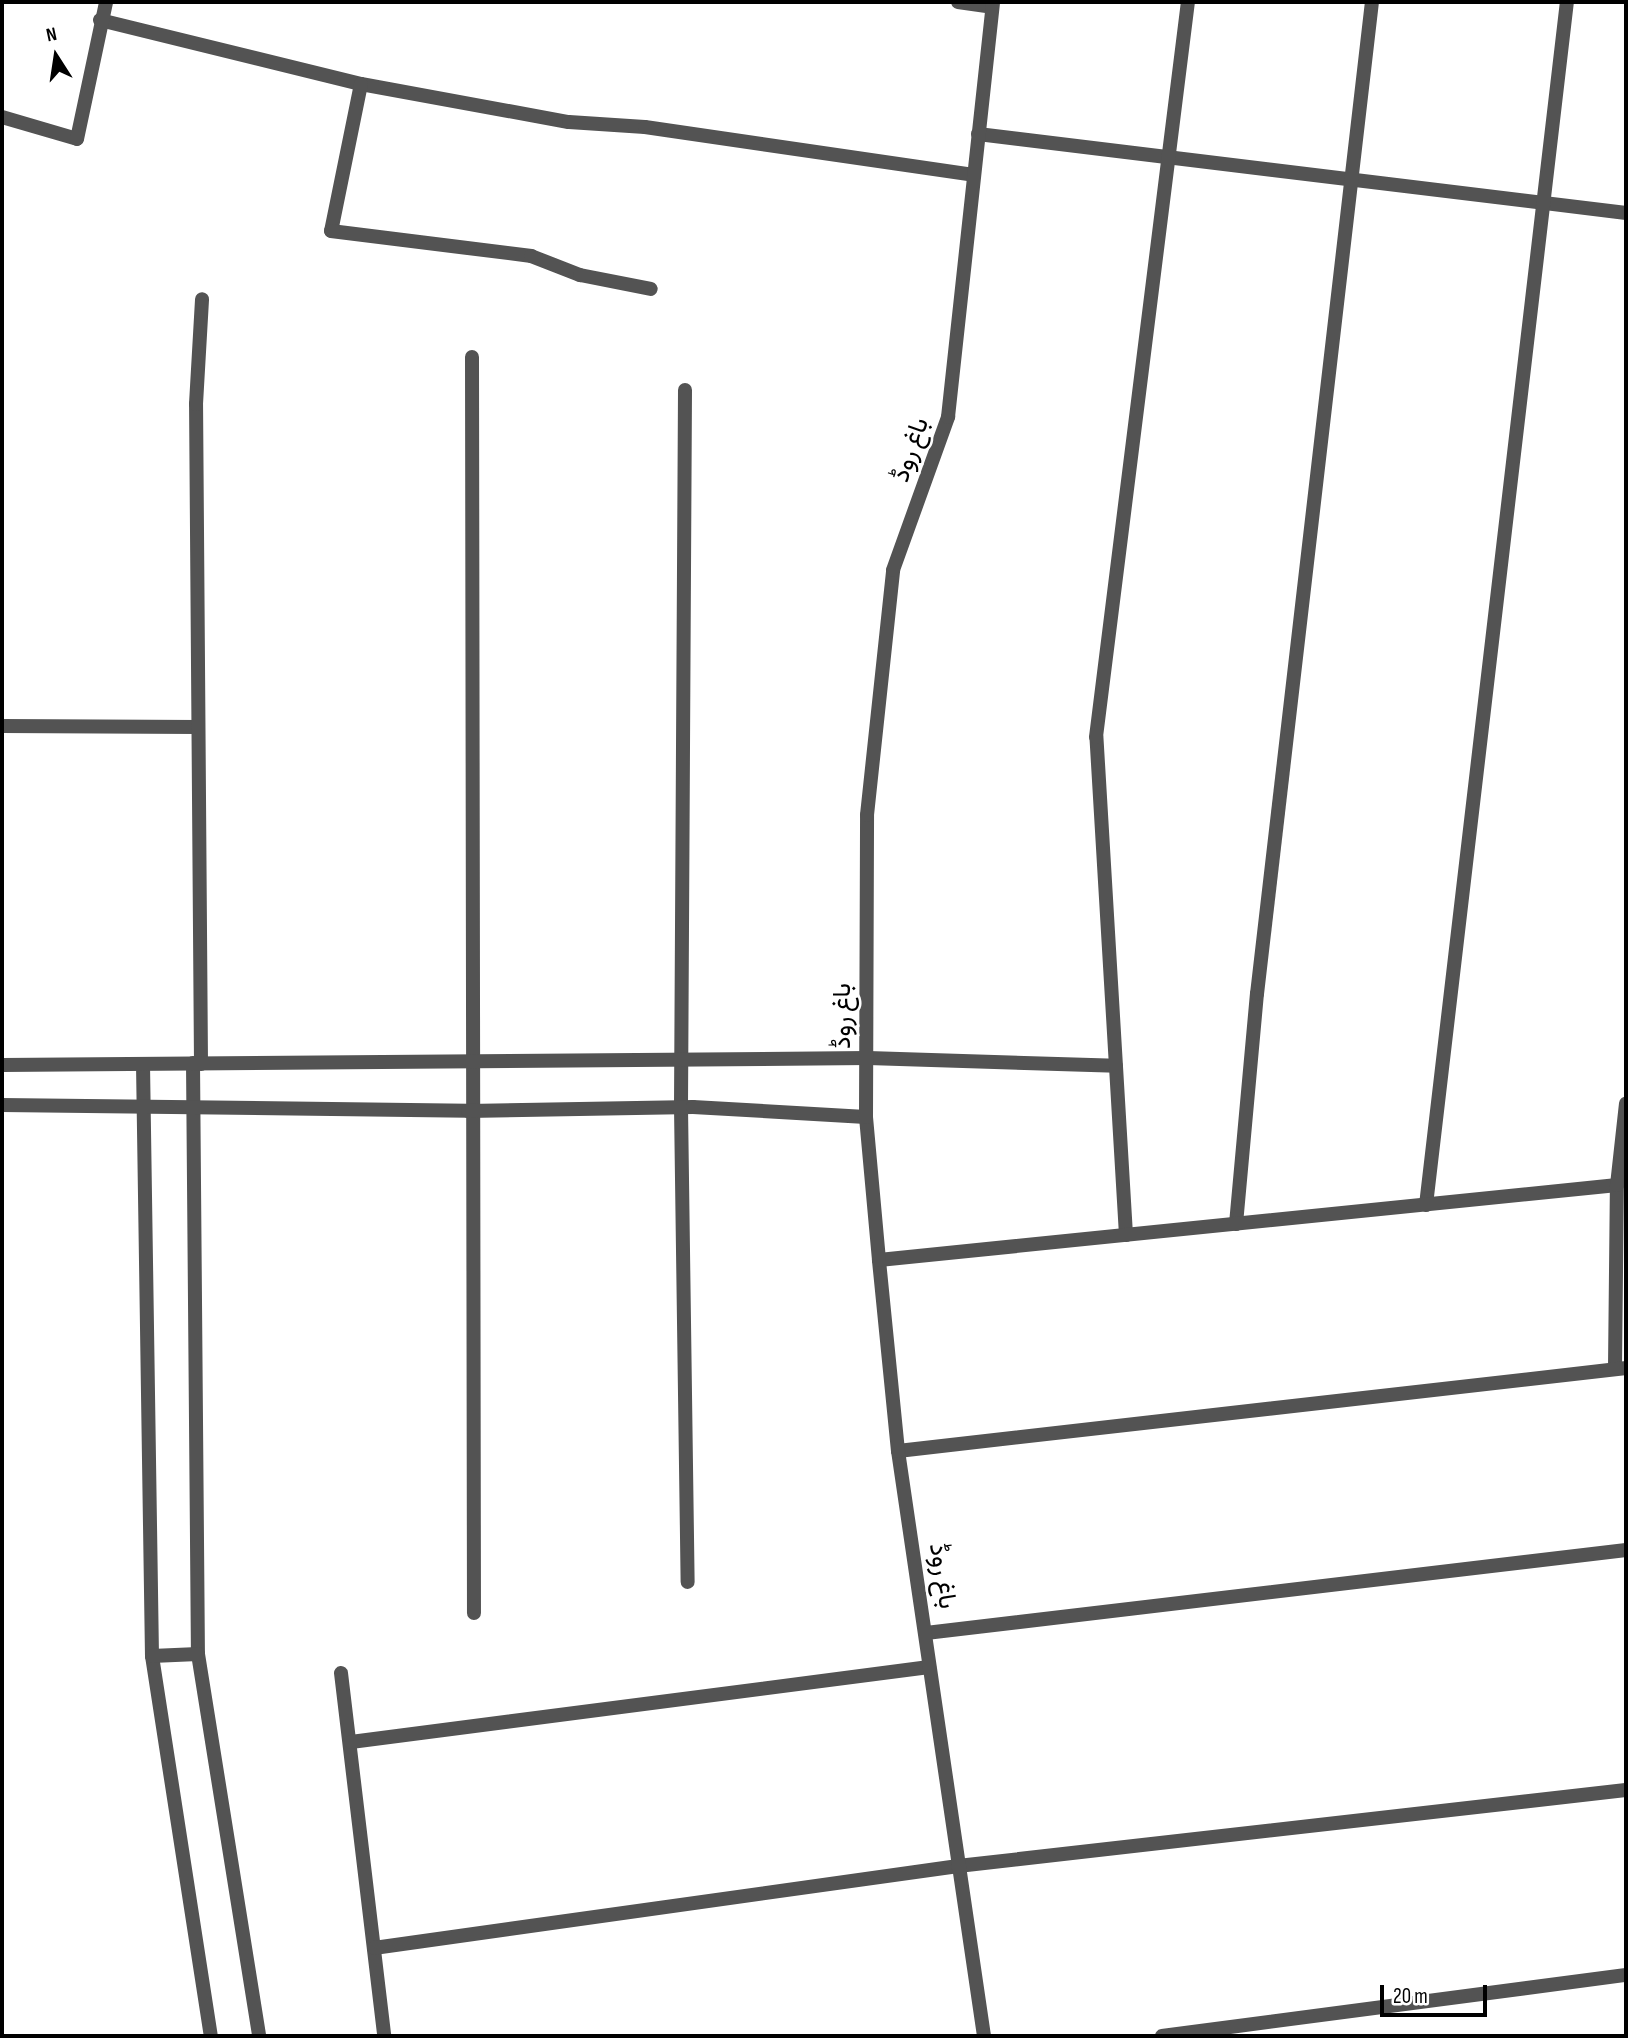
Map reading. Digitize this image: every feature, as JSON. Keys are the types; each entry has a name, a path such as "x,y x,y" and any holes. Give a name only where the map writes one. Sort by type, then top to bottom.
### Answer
{"street":[{"path":"2,117 78,139 100,20 106,2"},
{"path":"958,2 993,4"},
{"path":"1126,1235 1096,737 1188,2"},
{"path":"1236,1224 1256,994 1372,2"},
{"path":"1426,1205 1567,2"},
{"name":"باغ روڈ","path":"984,2036 898,1451 879,1261 866,1116 867,815 876,687 892,570 948,417 993,4"},
{"path":"100,20 361,84 569,122 645,127 974,175"},
{"path":"361,84 331,232 531,256 580,275 651,289"},
{"path":"978,134 1626,213"},
{"path":"202,299 196,404 198,727 197,1064 194,1104 198,1654 259,2036"},
{"path":"472,357 474,1613"},
{"path":"685,390 686,1060 681,1107 688,1582"},
{"path":"2,726 198,727"},
{"path":"2,1065 868,1058 1116,1066"},
{"path":"143,1064 152,1656 211,2036"},
{"path":"2,1105 144,1103 475,1111 681,1107 866,1116"},
{"path":"898,1451 1620,1368 1617,1185 1626,1103"},
{"path":"879,1261 1617,1185"},
{"path":"926,1633 1626,1550"},
{"path":"152,1656 198,1654"},
{"path":"351,1742 929,1667"},
{"path":"341,1674 384,2036"},
{"path":"374,1948 958,1867 1626,1790"},
{"path":"1162,2036 1626,1975"}]}
